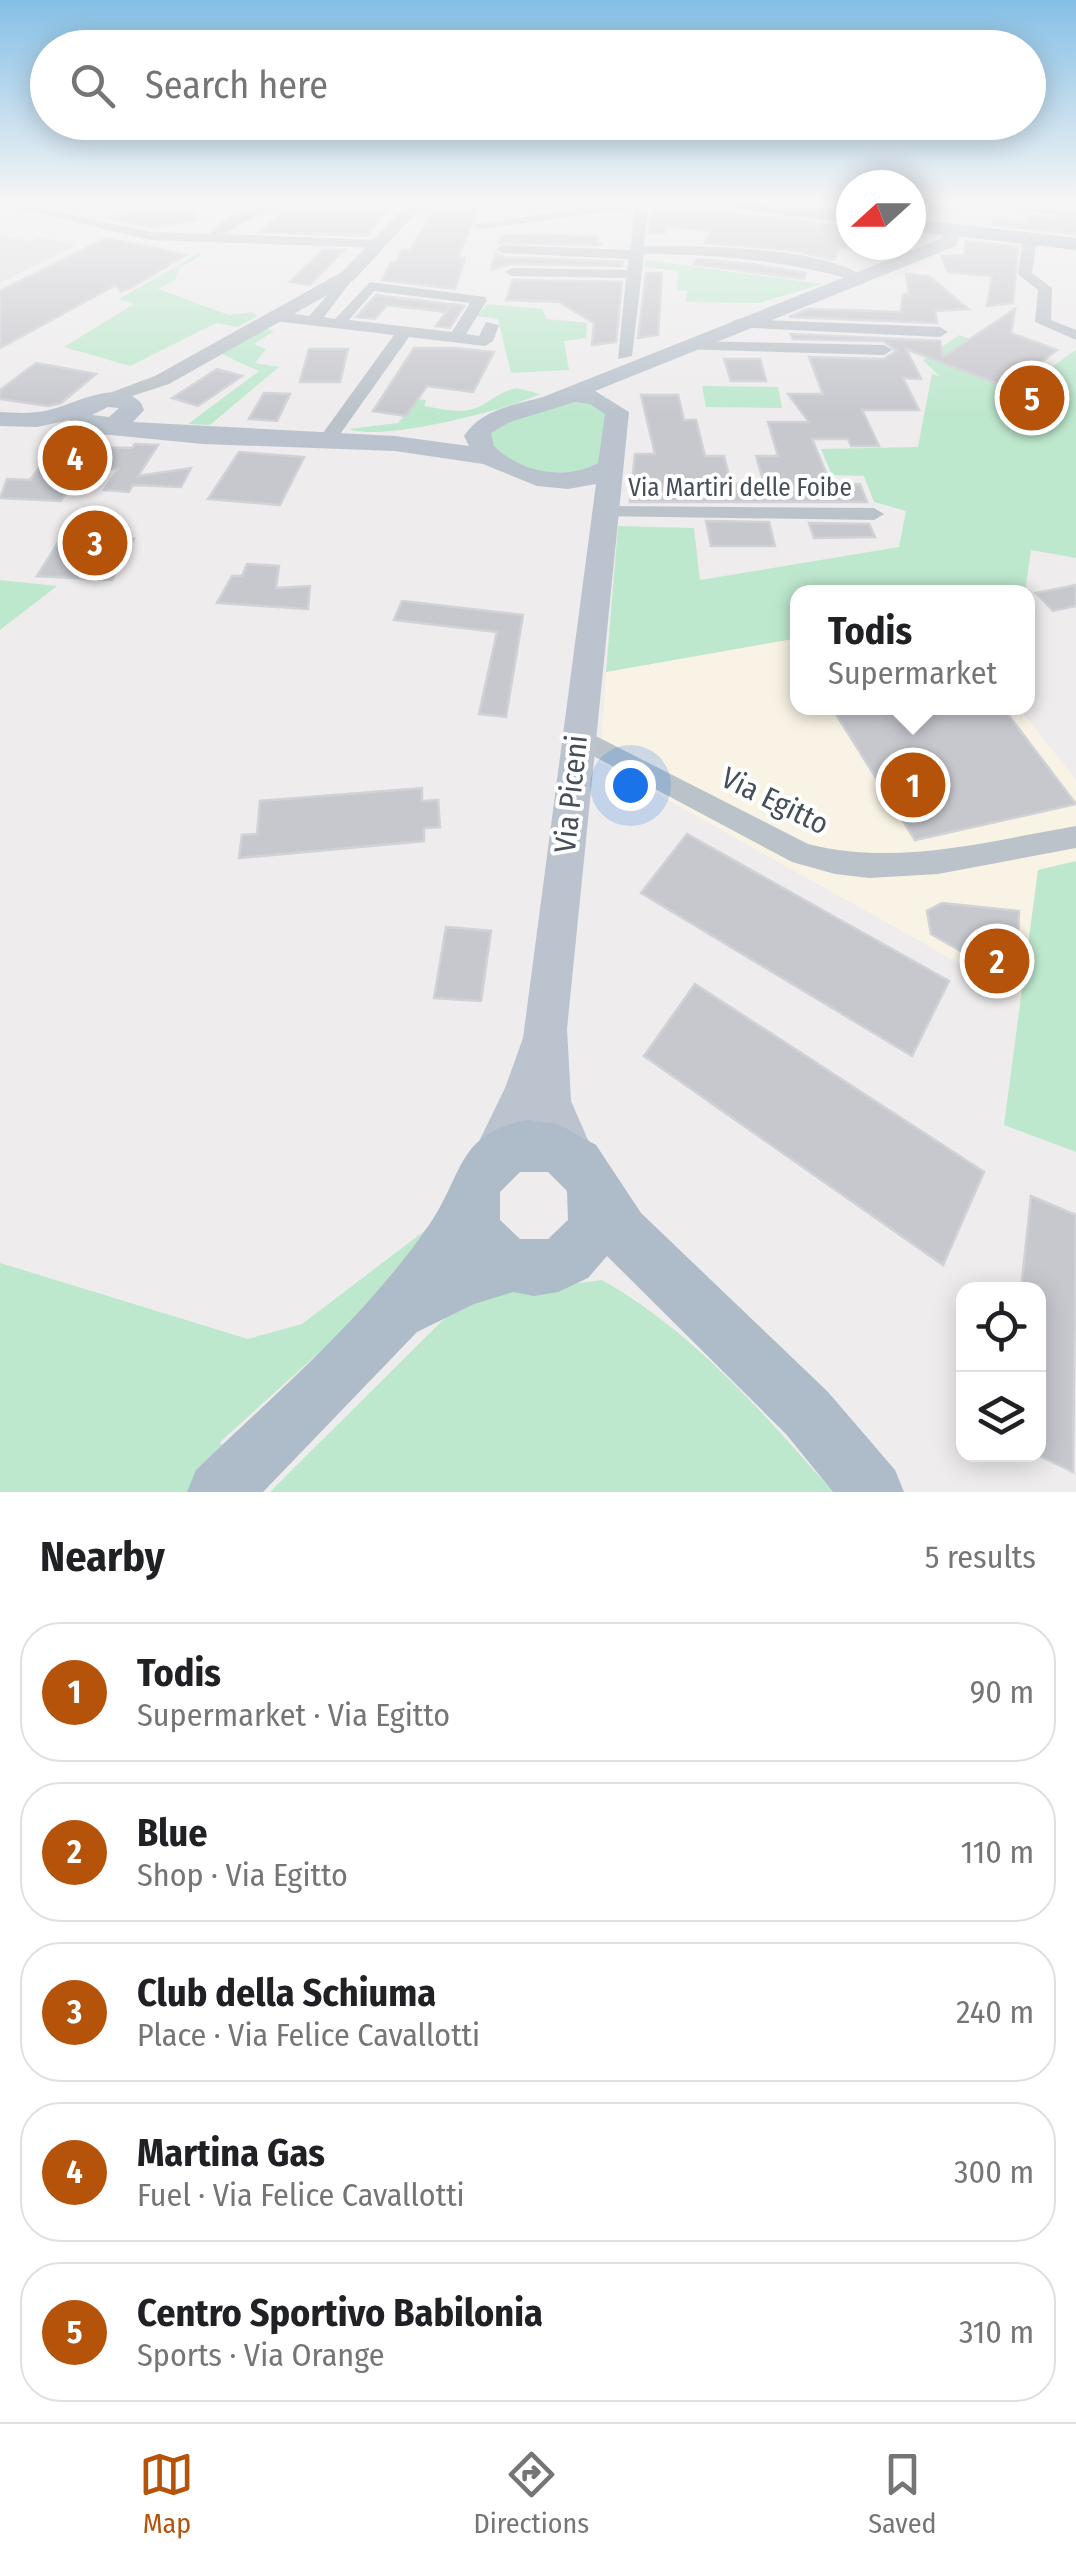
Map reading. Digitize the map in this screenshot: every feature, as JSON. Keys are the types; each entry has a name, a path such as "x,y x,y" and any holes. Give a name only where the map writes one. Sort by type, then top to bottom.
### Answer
{"main road":[{"path":"341,437 501,416 553,399 629,362 685,346 866,274"},
{"name":"Via Piceni","path":"581,1171 548,1102 545,1029 597,559 617,412 629,362"},
{"path":"553,399 588,396 617,412"},
{"path":"11,420 132,409 174,432"},
{"path":"96,414 174,432 341,437 438,448 490,458 545,481 587,479 611,466"},
{"path":"490,458 478,436 482,428 501,416"},
{"name":"Via Piceni","path":"545,481 578,511 597,559"},
{"name":"Via Piceni","path":"228,1482 400,1311 457,1234 526,1096 545,1029"},
{"path":"581,1171 593,1221 587,1238 536,1264 482,1239 485,1180 509,1148 541,1143 581,1171 622,1232 807,1414 873,1492"},
{"name":"Via Piceni","path":"400,1311 465,1278 536,1264 608,1258 673,1285"}],"street":[{"path":"313,320 349,274"},
{"path":"612,274 635,274 629,362"},
{"path":"849,274 857,277"},
{"path":"1024,274 1045,288 1043,322 1076,335"},
{"path":"96,414 339,283"},
{"path":"544,285 632,294"},
{"path":"339,324 370,286 480,300 456,338"},
{"path":"274,316 485,341 491,324"},
{"path":"738,324 940,332"},
{"path":"341,437 405,331"},
{"path":"685,346 884,350"},
{"path":"132,409 162,380"},
{"name":"Via Martiri delle Foibe","path":"606,512 874,514"},
{"name":"Via Egitto","path":"578,736 802,854 840,867 886,868 1076,836"}],"shaded area":[{"path":"0,274 19,274 0,283"},
{"path":"790,639 790,715 1025,715 1076,780 1076,861 1038,870 1021,998 600,762 606,672"}],"green space":[{"path":"164,274 177,274 175,280 158,289 229,315 252,312 257,316 238,327 216,323 130,366 64,347 134,304 119,299"},
{"path":"678,274 746,274 822,284 759,303 686,302 687,291 677,290"},
{"path":"487,304 542,309 547,319 587,323 586,338 564,341 569,370 511,373 498,319 477,316"},
{"path":"264,327 274,331 254,344 266,349 255,363 279,367 210,425 188,424 259,371 217,352"},
{"path":"959,335 1050,368 1076,350 1076,558 1031,550 1026,585 790,585 790,639 606,672 618,526 694,528 700,580 899,547 906,511 874,502 864,476 832,475 821,449 918,447 932,374 939,376 923,360"},
{"path":"702,386 778,387 782,408 706,407"},
{"path":"517,388 540,394 473,416 414,428 365,432 349,429 398,423 417,399 426,400 424,406 467,410"},
{"path":"579,401 592,403 606,414 600,463 574,472 545,472 517,465 492,450 489,432 505,421"},
{"path":"0,580 57,586 0,630"},
{"path":"1076,861 1076,1152 1004,1125 1038,870"},
{"path":"466,1187 376,1301 220,1442 248,1492 0,1492 0,1263 248,1339 302,1324 423,1232"},
{"path":"602,1280 697,1349 754,1404 833,1492 270,1492 453,1310 478,1296"}],"building":[{"path":"35,274 154,274 120,291 116,285 0,348 0,291"},
{"path":"299,274 321,274 310,285 290,282"},
{"path":"385,274 460,274 455,289 382,280"},
{"path":"646,274 662,274 658,335 638,338"},
{"path":"765,274 806,274 804,279"},
{"path":"906,274 929,276 968,309 935,311 937,323 789,317 808,309 901,312 903,294 909,294"},
{"path":"966,274 1016,274 1013,303 987,306 992,276"},
{"path":"513,280 622,282 616,342 592,345 594,323 559,302 506,300"},
{"path":"376,295 449,304 447,311 452,304 464,306 450,328 436,326 446,312 387,305 375,319 356,317"},
{"path":"1015,309 1011,333 1057,350 1009,388 906,349 921,379 903,378 919,410 862,410 879,446 851,446 848,439 812,439 831,485 860,484 867,502 630,502 635,454 655,454 641,395 678,395 684,420 696,420 705,456 724,456 731,484 764,483 756,456 778,456 768,422 809,422 788,394 823,394 809,357 884,359 896,351 884,341 793,339 791,334 940,341 943,357"},
{"path":"414,348 494,352 473,392 427,386 406,416 373,411"},
{"path":"309,349 348,349 340,382 300,382"},
{"path":"724,359 760,359 766,381 731,381"},
{"path":"36,363 96,374 61,403 48,406 0,399 0,390"},
{"path":"217,369 242,376 198,406 172,398"},
{"path":"264,393 290,394 277,421 249,419"},
{"path":"135,444 158,445 138,476 191,468 181,487 133,485 129,492 104,490 118,469 82,468 61,501 0,498 7,479 30,480 55,446 132,448"},
{"path":"239,452 304,457 280,505 208,499"},
{"path":"706,521 769,522 775,546 711,546"},
{"path":"809,523 869,524 875,537 814,538"},
{"path":"62,536 134,539 112,580 37,576"},
{"path":"247,564 279,566 276,588 310,586 308,609 217,603 232,576 242,576"},
{"path":"1076,585 1076,606 1053,611 1036,593"},
{"path":"402,601 523,615 506,717 479,714 497,632 394,620"},
{"path":"836,715 1008,715 1076,804 915,840"},
{"path":"422,788 422,801 438,800 440,827 424,828 424,841 239,858 242,835 257,834 260,801"},
{"path":"687,834 949,981 912,1056 641,893"},
{"path":"942,903 1019,911 1016,983 931,934 927,911"},
{"path":"446,927 491,931 481,1001 434,998"},
{"path":"695,984 984,1172 943,1265 644,1056"},
{"path":"1031,1196 1076,1215 1073,1472 1046,1459 1046,1282 1022,1282"}],"place":[{"name":"Centro Sportivo Babilonia","path":"1032,398"},
{"name":"Martina Gas","path":"75,458"},
{"name":"Club della Schiuma","path":"95,543"},
{"name":"Todis","path":"913,785"},
{"name":"Blue","path":"997,961"}]}
